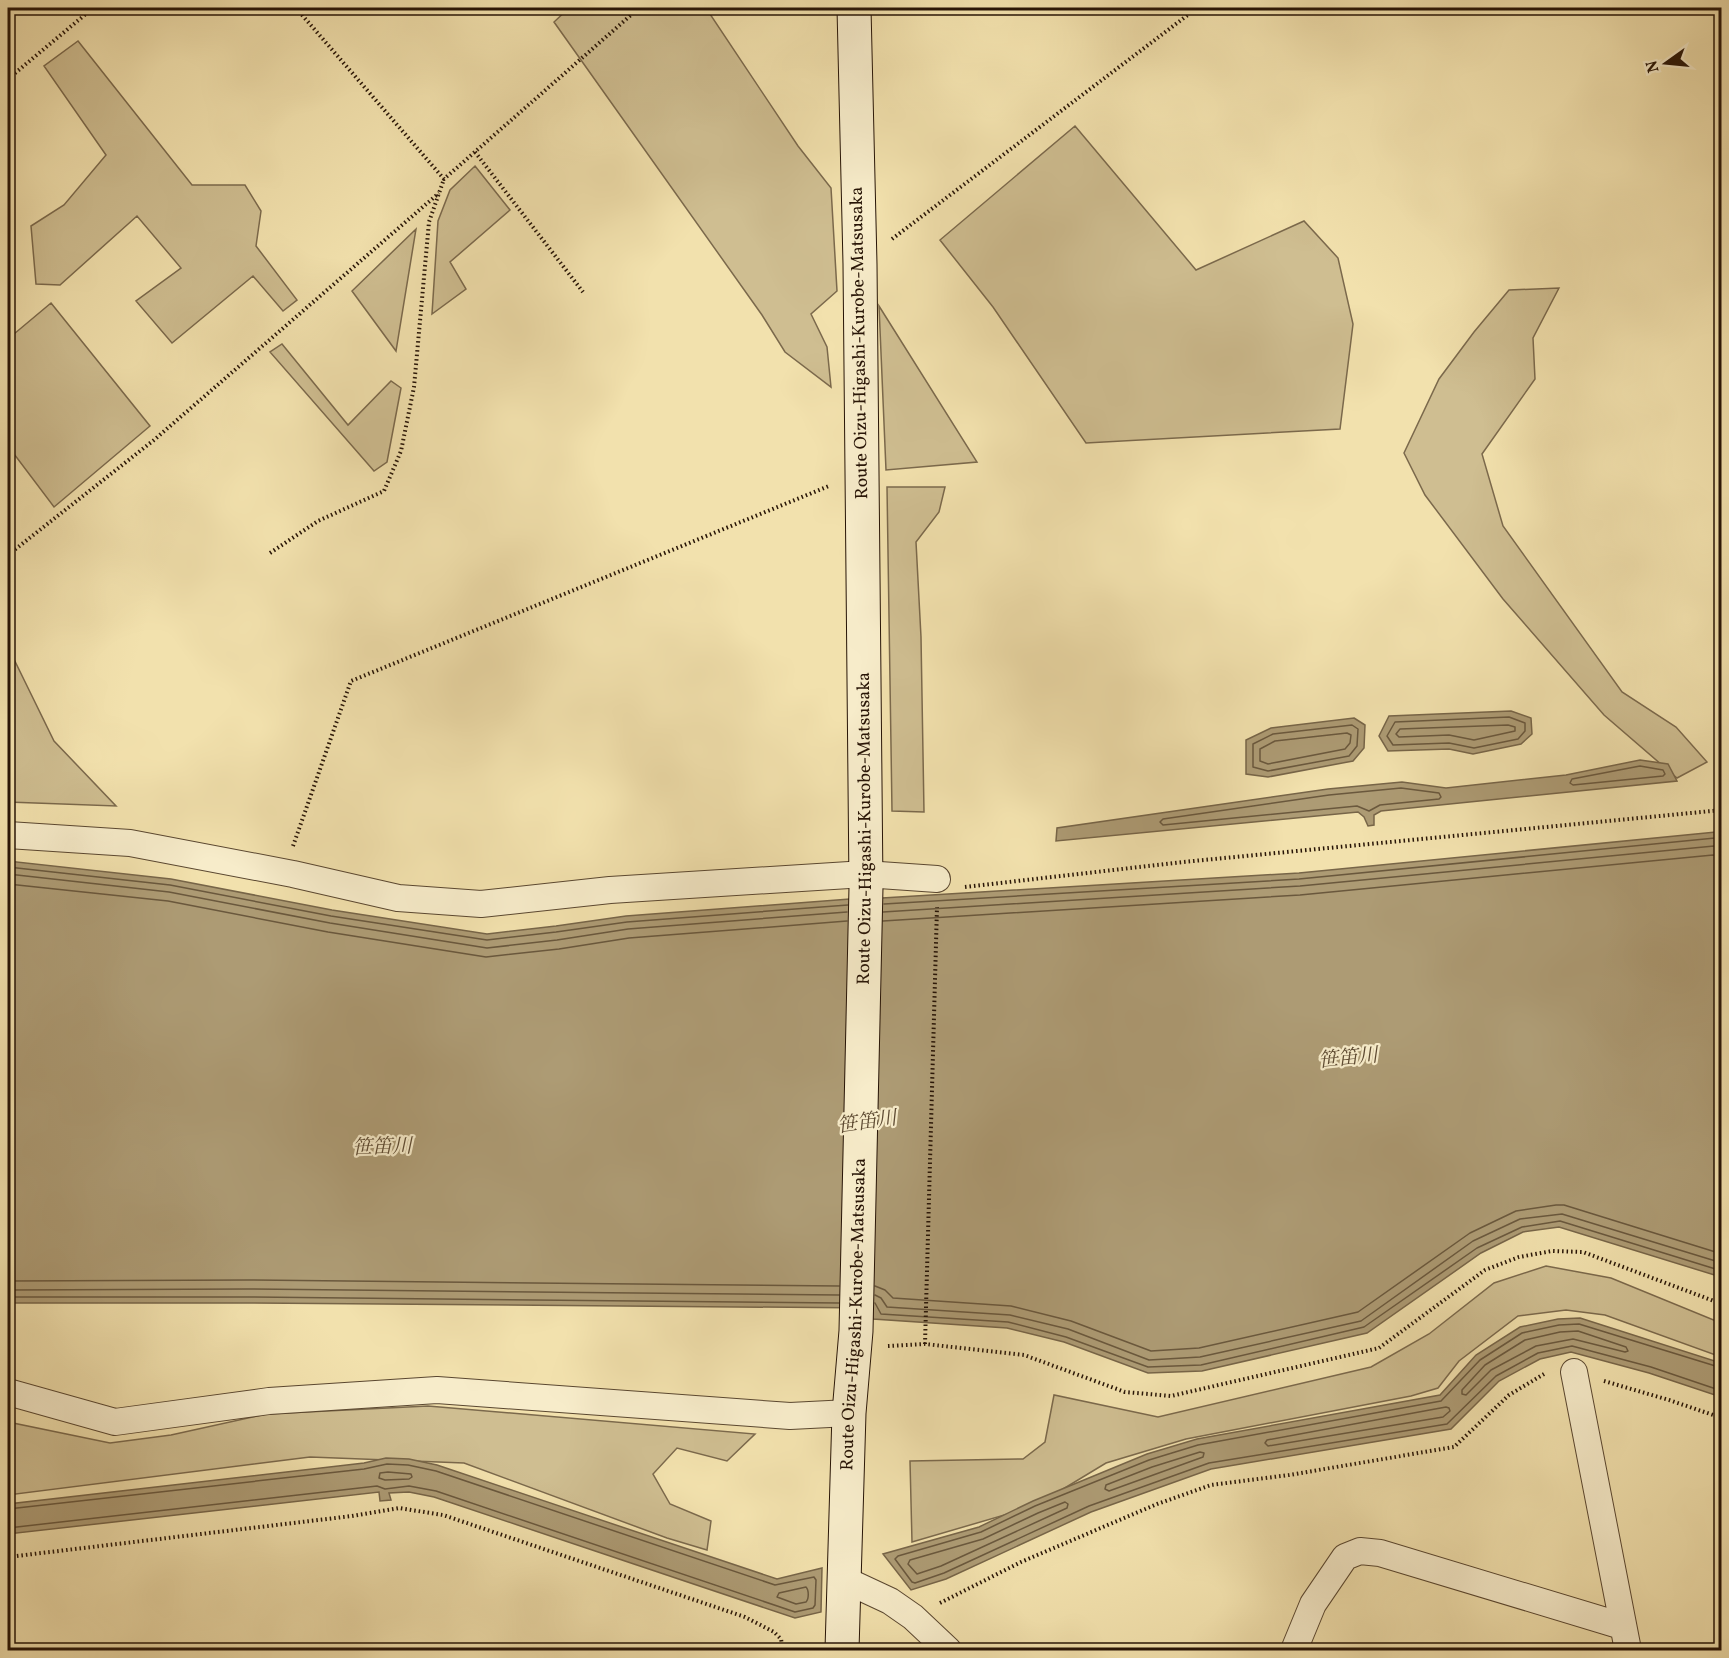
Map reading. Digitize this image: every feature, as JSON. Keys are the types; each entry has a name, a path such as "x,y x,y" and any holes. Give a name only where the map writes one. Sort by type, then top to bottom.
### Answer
{"main road":[{"name":"Route Oizu-Higashi-Kurobe-Matsusaka","path":"842,1650 849,1413 855,1339 866,880 860,264 854,8"}],"street":[{"path":"8,835 130,843 284,872 398,898 481,904 610,890 866,880 937,890"},
{"path":"1294,1650 1313,1604 1345,1557 1360,1551 1380,1553 1625,1638 1574,1372"},
{"path":"8,1392 115,1422 268,1401 437,1390 790,1416 849,1413"},
{"path":"845,1580 890,1601 913,1617 948,1650"}],"path":[{"path":"8,79 93,8"},
{"path":"296,8 444,179"},
{"path":"270,553 318,521 384,491 401,451 414,387 429,222 444,179 639,8"},
{"path":"860,264 1197,8"},
{"path":"475,152 583,292"},
{"path":"8,555 154,440 439,193"},
{"path":"284,872 351,681 831,485 862,484"},
{"path":"961,887 1194,861 1722,810"},
{"path":"925,1344 937,890"},
{"path":"855,1339 1024,1355 1125,1392 1171,1396 1379,1348 1485,1270 1520,1257 1552,1251 1583,1252 1722,1304"},
{"path":"913,1617 1021,1562 1157,1504 1211,1485 1289,1475 1454,1447 1509,1395 1546,1372 1574,1372 1722,1418"},
{"path":"8,1557 399,1509 443,1515 745,1617 774,1632 782,1639 783,1650"}],"shaded area":[{"path":"569,8 706,8 798,146 831,188 837,291 811,314 827,347 831,387 785,352 762,315 554,22"},
{"path":"78,41 192,185 245,185 261,211 256,246 297,300 283,311 253,276 172,343 136,301 181,268 137,216 60,285 36,284 31,226 64,205 106,155 44,66"},
{"path":"1075,126 1196,270 1304,221 1338,258 1353,324 1340,429 1086,443 993,307 940,240"},
{"path":"475,166 510,210 450,262 466,289 432,314 438,221 450,190"},
{"path":"416,229 396,351 352,291"},
{"path":"1559,288 1533,338 1535,379 1482,454 1503,526 1622,692 1676,727 1707,762 1677,778 1604,715 1503,599 1425,495 1404,453 1439,379 1509,290"},
{"path":"51,303 150,426 54,507 8,446 8,339"},
{"path":"879,306 977,462 886,470"},
{"path":"282,344 348,425 391,381 401,388 387,462 374,471 270,352"},
{"path":"887,487 945,487 939,512 916,542 921,637 924,812 892,811"},
{"path":"8,647 54,741 116,806 8,802"},
{"path":"1546,1266 1611,1278 1721,1323 1721,1357 1605,1315 1566,1310 1518,1316 1459,1361 1438,1388 1411,1396 1186,1439 1106,1463 1035,1506 912,1542 910,1461 1023,1459 1045,1442 1054,1395 1158,1417 1371,1367 1429,1334 1494,1283"},
{"path":"428,1406 755,1434 727,1461 677,1448 653,1474 670,1504 711,1521 707,1550 667,1538 464,1463 310,1457 8,1495 8,1422 110,1443 171,1435 266,1414"}],"water":[{"path":"1511,711 1531,718 1532,734 1521,744 1473,754 1449,749 1388,751 1379,736 1389,716"},
{"path":"1354,718 1365,725 1364,748 1353,761 1268,777 1246,774 1246,740 1271,728"},
{"path":"1640,760 1668,764 1677,781 1381,811 1374,815 1374,825 1368,826 1364,817 1358,812 1056,841 1057,828 1328,789 1402,782 1446,788 1566,775"},
{"name":"笹笛川","path":"1716,832 1721,834 1721,1277 1559,1227 1523,1232 1481,1253 1367,1333 1202,1371 1148,1373 1064,1342 1007,1328 873,1319 872,1308 8,1303 8,861 171,879 332,910 487,934 626,916 850,899 1299,873"},
{"path":"1580,1318 1721,1363 1721,1397 1649,1373 1571,1352 1540,1359 1499,1381 1451,1429 1211,1469 1091,1512 946,1579 911,1590 883,1554 979,1527 1033,1501 1147,1454 1197,1439 1440,1395 1476,1355 1520,1327 1558,1319"},
{"path":"386,1458 409,1459 437,1465 777,1579 822,1568 821,1612 795,1618 434,1497 409,1492 389,1493 391,1500 380,1501 379,1492 8,1534 8,1504 364,1463"}]}
